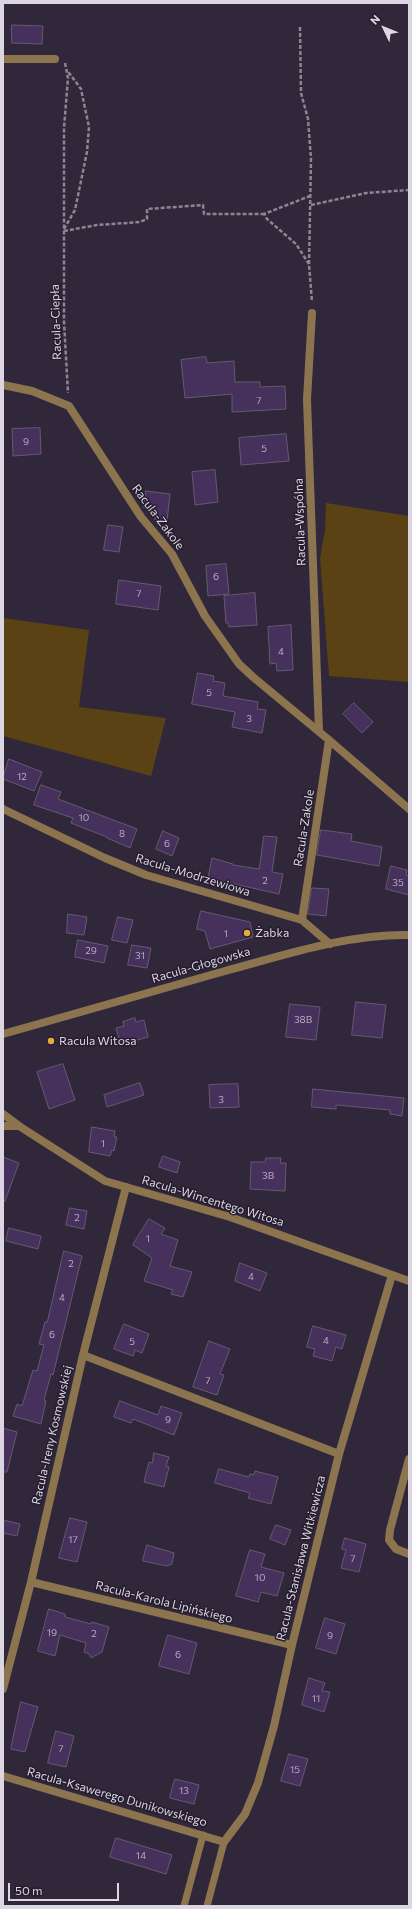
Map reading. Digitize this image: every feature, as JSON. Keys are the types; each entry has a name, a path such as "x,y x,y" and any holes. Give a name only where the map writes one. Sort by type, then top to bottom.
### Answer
{"street":[{"path":"3,59 55,59"},
{"name":"Racula-Wspólna","path":"312,313 307,399 319,731"},
{"path":"3,385 32,391 69,406"},
{"name":"Racula-Zakole","path":"69,406 140,517 172,554 205,616 235,658 253,677 319,731 409,809"},
{"name":"Racula-Zakole","path":"302,920 329,740"},
{"name":"Racula-Modrzewiowa","path":"3,809 105,858 146,875 302,920 330,944"},
{"name":"Racula-Głogowska","path":"3,1034 330,944 374,935 409,935"},
{"name":"Racula-Wincentego Witosa","path":"3,1114 19,1126 105,1181 230,1217 409,1281"},
{"path":"3,1126 19,1126"},
{"name":"Racula-Ireny Kosmowskiej","path":"3,1688 31,1582 83,1355 126,1187"},
{"name":"Racula-Stanisława Witkiewicza","path":"224,1842 244,1814 258,1783 274,1726 292,1645 339,1454 392,1275"},
{"path":"83,1355 339,1454"},
{"path":"409,1458 390,1530 389,1540 396,1548 409,1554"},
{"name":"Racula-Karola Lipińskiego","path":"31,1582 292,1645"},
{"name":"Racula-Ksawerego Dunikowskiego","path":"3,1776 224,1842"}],"lane":[{"path":"184,1906 203,1835"},
{"path":"207,1906 224,1842"}],"path":[{"path":"300,27 302,93 308,119 310,143 310,264 312,313"},
{"path":"64,230 75,210 87,152 89,127 81,89 65,64"},
{"name":"Racula-Ciepła","path":"67,69 68,78 64,128 64,322 69,406"},
{"path":"311,205 366,193 409,190"},
{"path":"64,230 97,225 140,222 147,219 147,209 203,205 203,214 264,214 310,196"},
{"path":"264,214 267,219 296,244 310,264"}],"shaded area":[{"path":"326,503 409,516 409,682 329,676 320,558 325,530"},
{"path":"3,618 89,630 79,707 166,718 151,776 3,736"}],"building":[{"path":"12,25 43,26 42,44 12,43"},
{"path":"206,357 207,363 234,361 235,382 260,382 260,387 285,386 286,409 232,412 232,394 185,398 181,360"},
{"path":"40,428 41,454 13,456 12,429"},
{"path":"286,434 289,461 241,465 239,438"},
{"path":"215,470 218,502 195,505 192,472"},
{"path":"146,491 170,494 167,521 155,520 156,509 144,508"},
{"path":"108,525 123,527 119,552 104,550"},
{"path":"226,564 229,594 208,596 206,566"},
{"path":"119,580 161,586 158,610 116,604"},
{"path":"255,593 257,625 229,627 228,623 226,623 224,596"},
{"path":"291,625 293,670 277,671 276,663 270,664 268,627"},
{"path":"198,673 214,676 213,681 225,683 223,696 258,702 257,709 266,710 262,733 232,727 235,712 192,704"},
{"path":"354,703 373,722 362,733 343,714"},
{"path":"9,759 42,772 34,791 3,779"},
{"path":"41,785 61,792 58,799 137,829 130,848 71,823 73,818 34,805"},
{"path":"321,830 352,834 351,841 382,847 379,866 317,855"},
{"path":"163,831 179,838 172,856 156,849"},
{"path":"264,836 277,837 272,872 283,874 279,894 208,878 212,858 233,865 259,869"},
{"path":"391,866 407,870 406,875 409,876 409,895 386,889"},
{"path":"312,888 329,889 326,916 308,914"},
{"path":"201,911 250,922 253,937 210,949 205,931 197,929"},
{"path":"68,914 87,917 84,935 67,933"},
{"path":"118,917 133,920 127,943 112,940"},
{"path":"78,940 108,946 104,963 75,957"},
{"path":"132,945 151,948 147,968 128,965"},
{"path":"356,1002 386,1005 382,1038 352,1035"},
{"path":"290,1004 320,1007 316,1040 286,1037"},
{"path":"135,1018 136,1022 144,1020 148,1037 121,1045 116,1028 124,1026 123,1022"},
{"path":"63,1064 75,1100 49,1109 37,1072"},
{"path":"140,1083 144,1095 107,1107 104,1095"},
{"path":"238,1084 239,1107 210,1108 209,1085"},
{"path":"313,1089 404,1098 402,1116 390,1114 390,1110 336,1105 336,1109 312,1107"},
{"path":"92,1127 115,1131 114,1137 117,1137 114,1151 112,1150 110,1156 89,1152"},
{"path":"163,1156 180,1162 177,1173 159,1167"},
{"path":"3,1157 19,1163 5,1201 3,1201"},
{"path":"266,1158 281,1158 280,1163 286,1163 285,1191 250,1189 251,1162 265,1162"},
{"path":"70,1208 87,1211 84,1229 66,1225"},
{"path":"149,1219 165,1228 161,1234 178,1240 170,1266 192,1272 183,1297 171,1294 173,1290 144,1281 152,1258 133,1245"},
{"path":"9,1228 41,1236 38,1249 6,1241"},
{"path":"64,1251 82,1256 53,1375 51,1374 44,1400 46,1401 41,1424 13,1416 17,1404 22,1406 33,1370 37,1371 44,1345 39,1344 45,1322 47,1322"},
{"path":"240,1263 267,1273 260,1291 235,1281"},
{"path":"124,1324 149,1334 142,1353 135,1350 133,1356 114,1349"},
{"path":"313,1326 346,1335 342,1349 336,1347 332,1361 313,1356 315,1349 307,1347"},
{"path":"209,1341 230,1349 220,1374 224,1375 217,1395 193,1387"},
{"path":"120,1401 158,1415 161,1406 182,1413 174,1435 133,1419 131,1423 114,1417"},
{"path":"3,1428 17,1432 7,1472 3,1472"},
{"path":"154,1453 169,1457 166,1466 169,1467 164,1487 144,1482 149,1462 152,1463"},
{"path":"219,1469 249,1477 250,1474 254,1475 255,1471 278,1477 271,1504 248,1498 250,1493 215,1483"},
{"path":"70,1518 87,1522 77,1562 59,1558"},
{"path":"3,1520 20,1524 17,1536 3,1533"},
{"path":"276,1525 291,1530 285,1545 270,1539"},
{"path":"345,1538 366,1544 359,1572 341,1568 346,1550 342,1549"},
{"path":"147,1545 174,1553 172,1564 167,1566 143,1561"},
{"path":"250,1550 265,1554 261,1567 284,1573 277,1596 261,1592 258,1602 236,1596"},
{"path":"49,1609 65,1614 65,1617 109,1627 102,1652 91,1658 89,1654 84,1652 86,1643 60,1635 55,1656 38,1651"},
{"path":"325,1618 345,1624 336,1654 316,1648"},
{"path":"168,1635 197,1643 189,1674 159,1666"},
{"path":"309,1678 325,1683 322,1691 330,1692 324,1712 302,1705"},
{"path":"21,1702 38,1707 25,1752 11,1749"},
{"path":"56,1731 74,1736 66,1767 48,1763"},
{"path":"289,1754 308,1759 300,1786 281,1781"},
{"path":"175,1779 199,1785 194,1804 170,1798"},
{"path":"116,1838 172,1855 166,1874 110,1857"}],"place":[{"name":"Żabka","path":"247,933"},
{"name":"Racula Witosa","path":"51,1041"}]}
